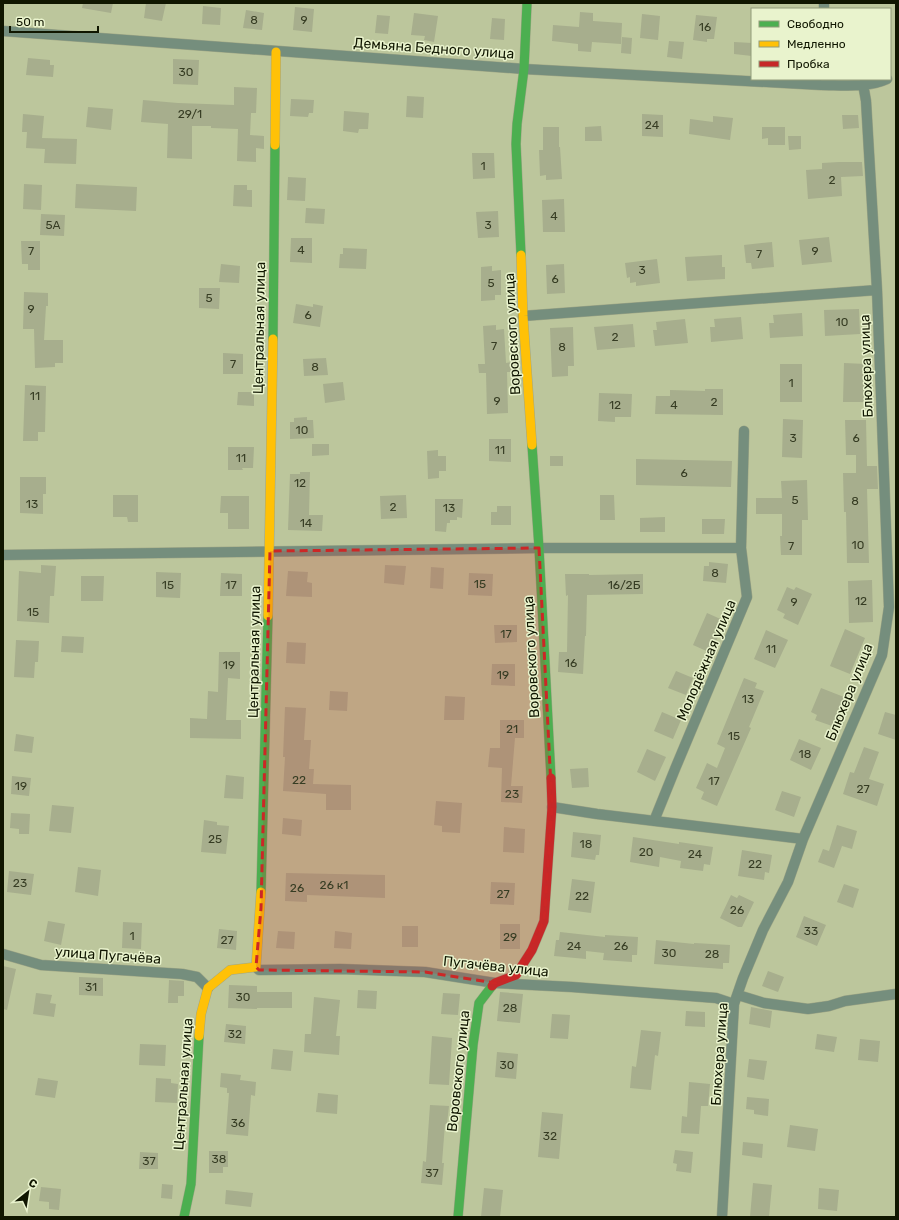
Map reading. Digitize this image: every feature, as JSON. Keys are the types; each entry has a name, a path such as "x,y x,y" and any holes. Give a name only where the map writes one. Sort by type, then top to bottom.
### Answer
{"street":[{"name":"Воровского улица","path":"458,1217 473,1045 479,1003 495,983 516,975 532,950 544,921 552,807 540,548 524,316 516,144 524,69 527,3"},
{"name":"Демьяна Бедного улица","path":"3,31 524,69 751,79"},
{"name":"Центральная улица","path":"256,967 261,908 270,551 276,52"},
{"name":"Демьяна Бедного улица","path":"775,80 863,84 885,80"},
{"name":"Блюхера улица","path":"722,1217 736,1000 743,978 764,930 788,882 803,839 882,654 889,607 877,290 866,101 863,84"},
{"path":"524,316 877,290"},
{"name":"Молодёжная улица","path":"654,821 747,597 741,548 744,431"},
{"path":"3,555 540,548 741,548"},
{"path":"552,807 803,839"},
{"name":"улица Пугачёва","path":"3,954 41,965 182,974 198,977 208,988"},
{"path":"208,988 230,970 256,967"},
{"name":"Пугачёва улица","path":"256,967 259,970 340,969 425,972 495,983 572,987 716,998 808,1009 830,1006 845,1001 896,994"},
{"name":"Центральная улица","path":"184,1217 191,1184 197,1056 201,1014 208,988"}],"highlighted area":[{"path":"539,548 552,807 544,921 516,975 495,983 425,972 259,970 256,967 261,908 270,551"}],"building":[{"path":"83,3 113,3 111,13 82,8"},
{"path":"146,3 166,3 162,21 144,18"},
{"path":"203,6 221,8 220,25 202,24"},
{"path":"295,7 314,9 312,32 293,30"},
{"path":"246,10 264,13 262,30 243,28"},
{"path":"580,12 593,13 593,21 622,23 621,44 592,42 591,52 578,51 578,44 552,41 553,25 579,27"},
{"path":"414,13 438,16 434,42 424,40 425,36 411,35"},
{"path":"642,14 660,16 658,40 640,38"},
{"path":"377,15 390,16 388,34 375,33"},
{"path":"696,15 717,17 714,39 707,39 707,42 693,40"},
{"path":"492,18 505,19 504,40 490,39"},
{"path":"622,37 632,38 631,54 621,53"},
{"path":"669,41 684,42 682,59 667,57"},
{"path":"734,42 751,43 751,56 734,54"},
{"path":"28,58 50,60 50,65 54,65 53,77 26,75"},
{"path":"173,59 199,60 198,85 173,84"},
{"path":"234,87 257,88 256,113 251,113 250,135 264,136 264,149 256,148 256,162 237,161 238,129 211,128 211,126 192,126 192,159 167,158 168,124 141,122 143,100 234,105"},
{"path":"407,96 424,97 423,118 406,117"},
{"path":"291,99 314,100 313,113 309,113 308,117 290,116"},
{"path":"88,107 113,109 111,130 86,127"},
{"path":"344,111 369,113 368,129 359,129 358,133 343,131"},
{"path":"23,114 44,116 42,138 77,139 76,164 44,163 45,149 26,148 27,132 22,132"},
{"path":"642,114 663,115 663,137 642,136"},
{"path":"842,115 858,115 859,128 843,129"},
{"path":"713,116 733,118 730,140 689,134 690,119 713,122"},
{"path":"601,126 602,141 585,141 585,127"},
{"path":"543,127 559,127 562,179 546,180 546,175 540,176 539,150 543,150"},
{"path":"762,127 785,127 785,145 768,145 768,138 762,139"},
{"path":"788,136 801,136 801,149 789,150"},
{"path":"472,153 494,153 495,178 473,179"},
{"path":"862,162 863,176 841,177 842,196 808,199 806,170 822,169 822,163"},
{"path":"288,177 306,178 305,201 287,200"},
{"path":"24,184 42,185 41,210 23,209"},
{"path":"76,184 137,187 136,211 75,208"},
{"path":"234,185 247,185 247,190 252,190 252,207 233,206"},
{"path":"564,199 565,232 543,232 542,200"},
{"path":"306,208 325,209 324,224 305,223"},
{"path":"498,211 499,237 478,238 476,212"},
{"path":"41,214 65,215 64,236 40,235"},
{"path":"829,237 832,262 802,265 799,240"},
{"path":"291,238 312,238 312,263 290,262"},
{"path":"21,241 40,241 40,270 28,270 28,264 22,264"},
{"path":"772,242 774,267 752,269 751,263 746,263 744,245"},
{"path":"343,248 367,249 366,269 339,268 340,254 343,254"},
{"path":"722,255 722,267 725,267 725,279 687,281 685,257"},
{"path":"657,259 660,283 636,286 636,282 630,283 630,277 627,278 625,263"},
{"path":"221,264 240,266 239,283 219,282"},
{"path":"564,264 565,293 547,294 546,265"},
{"path":"492,266 492,271 501,270 501,295 495,295 495,300 481,301 481,267"},
{"path":"199,288 220,288 219,309 199,308"},
{"path":"24,292 48,293 44,340 63,340 63,363 55,363 55,367 35,368 34,329 23,329"},
{"path":"296,304 313,307 313,304 323,306 320,327 293,323"},
{"path":"859,309 860,334 825,336 824,310"},
{"path":"802,313 803,336 770,338 769,323 774,323 773,315"},
{"path":"741,317 743,339 711,342 710,327 715,327 714,319"},
{"path":"685,319 688,343 655,346 653,330 657,330 656,322"},
{"path":"633,324 635,347 597,350 594,327"},
{"path":"496,325 496,330 504,329 506,363 512,362 512,372 507,372 508,413 487,414 486,373 479,373 478,364 485,364 483,326"},
{"path":"573,327 574,366 568,366 568,376 552,377 550,328"},
{"path":"223,353 243,354 243,374 223,374"},
{"path":"326,358 328,375 304,376 303,359"},
{"path":"844,363 866,364 866,402 843,402"},
{"path":"780,364 802,364 802,402 780,402"},
{"path":"343,382 345,400 325,403 323,384"},
{"path":"25,385 46,386 45,432 38,432 38,441 23,441"},
{"path":"705,389 723,389 723,415 655,414 656,396 670,396 670,390 705,391"},
{"path":"238,392 254,392 254,406 237,405"},
{"path":"599,393 632,394 631,417 615,417 615,422 598,421"},
{"path":"307,417 307,420 313,420 314,438 290,439 290,422 294,422 294,418"},
{"path":"783,419 803,420 802,458 782,457"},
{"path":"845,420 866,420 867,466 877,466 878,489 867,489 869,563 847,563 846,512 844,512 843,473 856,473 856,455 846,455"},
{"path":"489,439 511,439 511,462 489,461"},
{"path":"312,444 329,444 329,455 312,456"},
{"path":"228,447 254,447 253,468 228,470"},
{"path":"438,450 438,456 446,456 446,471 439,471 439,478 428,479 427,451"},
{"path":"550,456 563,456 563,466 550,466"},
{"path":"636,459 732,461 731,487 636,485"},
{"path":"300,472 310,472 309,515 323,515 322,531 288,530 290,474 300,474"},
{"path":"20,477 46,477 46,494 43,494 43,514 20,513"},
{"path":"807,480 808,520 802,520 802,555 781,555 780,536 782,536 782,514 756,514 756,498 782,498 781,481"},
{"path":"113,495 138,495 138,522 128,522 127,517 113,517"},
{"path":"406,495 407,518 381,519 380,496"},
{"path":"600,495 614,495 615,520 600,520"},
{"path":"221,496 249,496 249,529 228,529 228,513 220,513"},
{"path":"435,499 463,499 462,518 457,517 457,520 450,520 450,523 447,523 446,532 435,531"},
{"path":"497,506 511,506 511,525 491,525 491,512 497,512"},
{"path":"665,517 665,532 640,532 640,518"},
{"path":"702,519 725,519 724,534 702,534"},
{"path":"709,562 728,564 726,583 703,581 704,566 709,566"},
{"path":"41,565 56,566 54,596 50,596 49,623 17,621 19,571 41,573"},
{"path":"385,565 406,566 404,585 384,583"},
{"path":"431,567 444,568 443,589 430,588"},
{"path":"288,571 308,572 307,582 312,583 312,597 286,596"},
{"path":"156,572 181,573 180,598 156,597"},
{"path":"221,573 242,574 242,596 220,596"},
{"path":"469,573 493,574 492,596 468,595"},
{"path":"565,574 643,574 643,594 587,595 583,674 558,672 559,652 567,652 568,595 566,596"},
{"path":"81,576 104,576 103,601 81,601"},
{"path":"872,580 873,622 849,623 848,581"},
{"path":"787,587 794,590 796,587 812,594 798,625 783,618 785,614 777,610"},
{"path":"707,613 725,621 711,653 693,645"},
{"path":"494,625 517,625 517,642 495,643"},
{"path":"845,629 865,638 850,674 830,666"},
{"path":"766,630 788,640 775,668 754,659"},
{"path":"62,636 84,637 83,653 61,652"},
{"path":"16,640 39,641 38,662 35,662 34,678 14,677"},
{"path":"287,642 306,643 305,664 286,663"},
{"path":"219,652 240,652 240,679 228,678 226,720 241,720 241,739 190,738 190,718 207,719 208,691 218,692"},
{"path":"492,664 515,664 515,686 491,685"},
{"path":"676,671 693,678 686,695 668,688"},
{"path":"744,678 757,683 755,688 764,691 749,727 751,728 717,806 701,799 704,792 696,788 707,763 717,768 725,748 717,744"},
{"path":"821,688 844,697 832,726 815,720 817,715 811,712"},
{"path":"330,691 348,692 347,711 329,710"},
{"path":"445,696 465,697 464,720 444,720"},
{"path":"285,707 306,708 304,740 311,740 309,769 314,769 313,784 351,785 351,810 326,810 326,794 283,791"},
{"path":"662,712 681,720 673,739 654,731"},
{"path":"885,712 896,715 896,740 878,734"},
{"path":"500,720 524,720 524,738 515,738 511,786 523,786 522,803 501,802 502,768 488,767 490,748 500,748"},
{"path":"16,734 34,737 32,753 14,751"},
{"path":"799,739 821,748 811,770 790,760"},
{"path":"864,747 879,752 869,779 884,784 877,806 843,794 850,772 854,773"},
{"path":"647,749 666,757 655,781 637,772"},
{"path":"588,768 589,787 572,788 570,769"},
{"path":"226,775 244,777 243,799 224,798"},
{"path":"12,776 31,778 29,796 11,794"},
{"path":"782,791 801,797 794,817 775,810"},
{"path":"436,801 462,803 460,833 442,832 442,826 434,825"},
{"path":"52,805 74,807 71,833 49,831"},
{"path":"11,813 30,814 29,834 19,834 19,829 10,828"},
{"path":"283,818 302,820 301,836 282,834"},
{"path":"204,820 217,822 217,825 229,826 226,854 201,852"},
{"path":"837,825 857,831 852,849 842,846 834,868 818,862 823,849 829,851"},
{"path":"504,827 525,829 524,853 503,852"},
{"path":"573,832 601,835 599,855 596,855 595,860 571,857"},
{"path":"633,837 679,844 679,842 713,847 710,865 704,864 703,871 680,868 681,861 660,857 659,867 630,862"},
{"path":"742,850 772,855 769,873 765,872 764,880 738,876"},
{"path":"78,867 101,870 98,896 75,892"},
{"path":"9,871 34,874 31,895 7,892"},
{"path":"286,873 385,875 385,898 307,895 307,902 285,901"},
{"path":"572,879 595,882 591,913 568,910"},
{"path":"491,882 515,883 514,905 490,904"},
{"path":"844,884 859,889 853,908 837,902"},
{"path":"731,895 737,898 739,895 754,902 742,927 738,927 720,918"},
{"path":"804,916 826,925 817,946 796,937"},
{"path":"48,921 65,924 61,945 44,941"},
{"path":"123,922 142,923 141,949 122,948"},
{"path":"500,924 520,924 520,949 500,949"},
{"path":"402,926 418,926 418,947 402,947"},
{"path":"219,929 237,931 236,950 217,948"},
{"path":"278,931 295,932 294,949 276,948"},
{"path":"335,931 352,933 351,949 334,948"},
{"path":"560,932 605,937 605,935 638,937 637,955 632,955 632,962 603,960 604,953 586,951 586,959 554,956 556,940 559,940"},
{"path":"656,940 694,944 730,945 729,963 723,963 723,969 654,964"},
{"path":"3,966 16,969 7,1010 3,1009"},
{"path":"768,971 784,977 778,992 762,986"},
{"path":"79,977 103,978 103,996 79,995"},
{"path":"169,980 184,981 184,996 178,996 178,1003 168,1003"},
{"path":"229,985 257,986 257,992 292,992 292,1008 228,1008"},
{"path":"358,990 377,991 376,1009 357,1008"},
{"path":"500,992 523,994 520,1023 497,1021"},
{"path":"36,993 52,995 50,1003 56,1004 54,1017 33,1014"},
{"path":"443,993 460,994 458,1015 441,1014"},
{"path":"314,997 340,1000 336,1036 340,1036 339,1055 304,1052 305,1034 311,1034"},
{"path":"751,1007 772,1011 770,1028 749,1024"},
{"path":"686,1011 705,1012 705,1027 685,1026"},
{"path":"552,1014 570,1015 568,1039 550,1038"},
{"path":"226,1024 246,1026 245,1044 224,1042"},
{"path":"641,1030 661,1032 658,1056 655,1055 651,1090 630,1088 632,1066 636,1067"},
{"path":"817,1034 837,1037 834,1052 815,1049"},
{"path":"432,1036 452,1038 449,1085 429,1084"},
{"path":"860,1039 880,1041 878,1062 858,1060"},
{"path":"140,1044 166,1045 165,1066 139,1065"},
{"path":"273,1049 293,1051 291,1071 271,1069"},
{"path":"497,1052 518,1054 516,1079 495,1077"},
{"path":"749,1059 767,1061 764,1080 747,1077"},
{"path":"221,1073 241,1075 240,1080 256,1082 255,1096 251,1095 248,1136 226,1134 229,1093 227,1093 227,1088 220,1087"},
{"path":"38,1078 58,1081 55,1098 35,1095"},
{"path":"156,1078 171,1079 171,1083 178,1084 177,1103 155,1102"},
{"path":"689,1082 710,1084 708,1106 701,1106 699,1134 681,1133 682,1116 687,1117"},
{"path":"318,1093 338,1095 337,1114 316,1112"},
{"path":"747,1097 769,1099 768,1116 754,1114 754,1110 746,1109"},
{"path":"430,1105 449,1106 447,1124 445,1124 442,1185 421,1183 423,1161 426,1162"},
{"path":"542,1112 563,1114 559,1159 538,1157"},
{"path":"790,1125 818,1129 815,1151 787,1147"},
{"path":"743,1142 763,1144 762,1158 742,1155"},
{"path":"675,1150 693,1152 691,1173 676,1171 677,1164 673,1163"},
{"path":"209,1151 228,1151 228,1167 223,1167 223,1173 209,1173"},
{"path":"140,1152 158,1153 158,1169 139,1169"},
{"path":"753,1183 772,1185 769,1217 750,1217"},
{"path":"162,1184 173,1185 172,1199 161,1198"},
{"path":"41,1187 61,1189 59,1210 49,1209 49,1202 39,1201"},
{"path":"484,1188 503,1190 500,1217 481,1217"},
{"path":"819,1188 839,1190 837,1211 818,1209"},
{"path":"226,1190 253,1193 251,1207 225,1204"}],"traffic: fast":[{"path":"521,255 516,144 524,69 527,3"},
{"path":"273,339 275,145"},
{"path":"532,445 551,778"},
{"path":"261,892 268,616"},
{"path":"458,1217 473,1045 479,1003 492,986"},
{"path":"184,1217 191,1184 199,1036"}],"traffic: slow":[{"path":"275,145 276,52"},
{"path":"521,255 523,316 532,445"},
{"path":"268,616 273,339"},
{"path":"199,1036 201,1014 208,988 230,970 256,967 261,892"}],"traffic: jam":[{"path":"492,986 495,983 516,975 532,950 544,921 552,807 551,778"}]}
